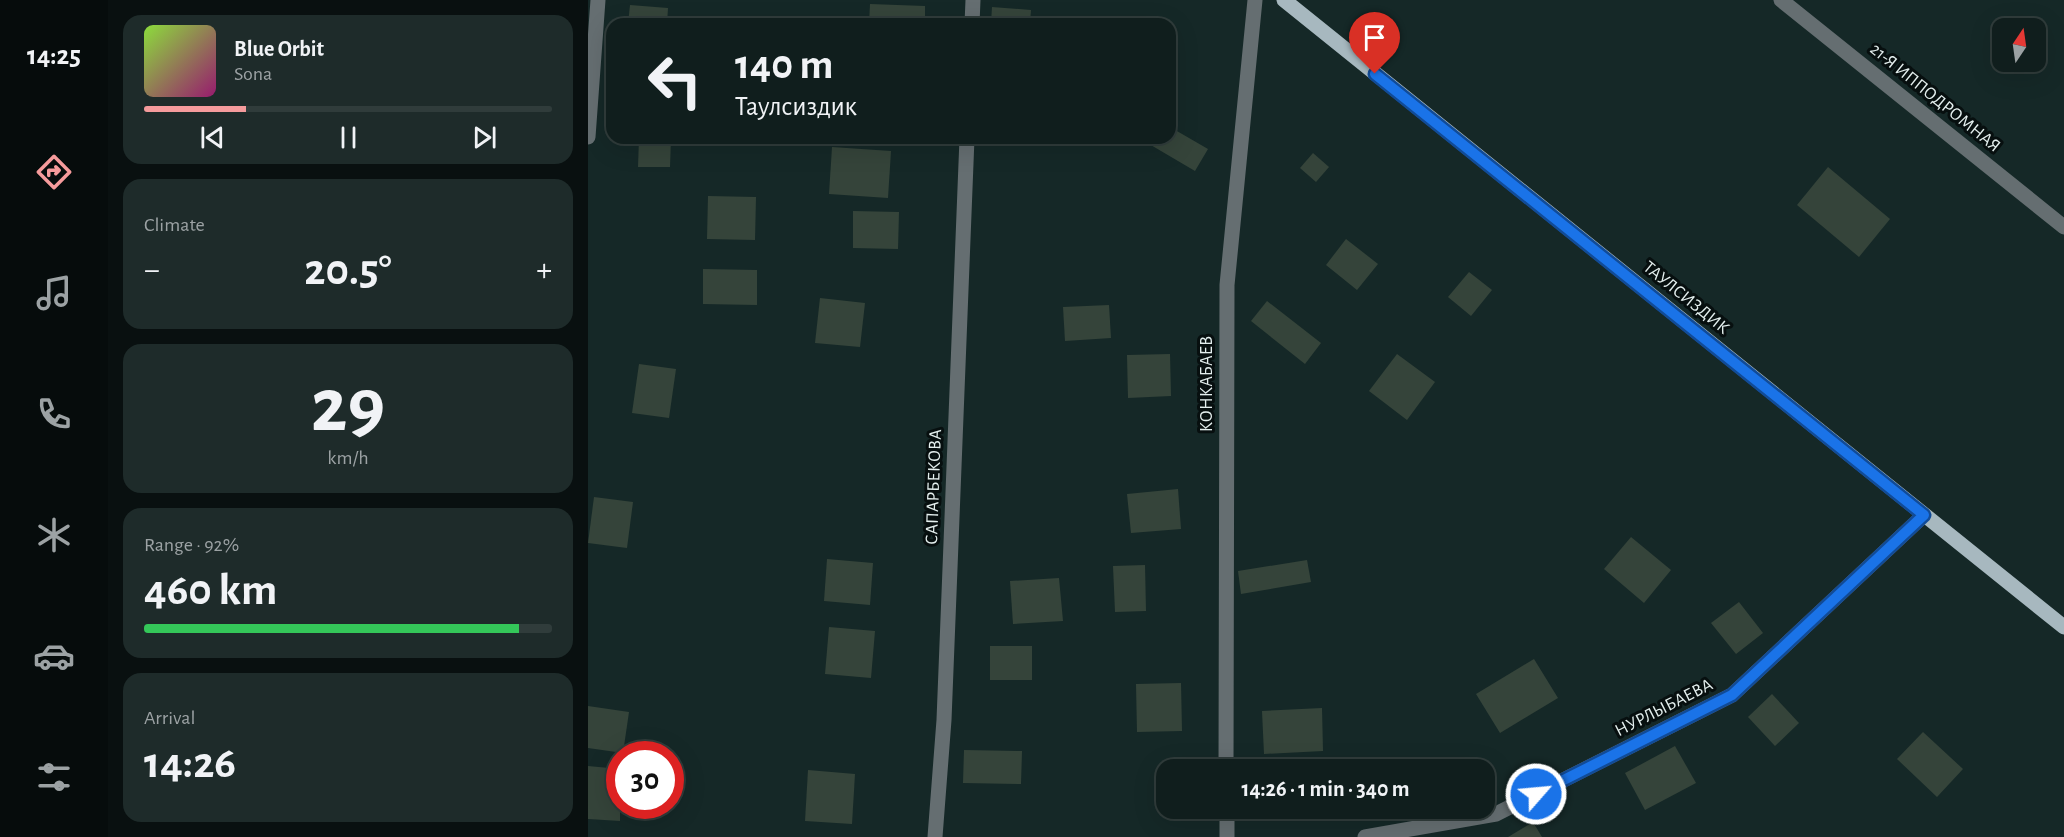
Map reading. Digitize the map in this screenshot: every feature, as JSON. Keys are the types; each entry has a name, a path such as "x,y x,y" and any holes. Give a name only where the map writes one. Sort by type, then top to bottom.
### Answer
{"main road":[{"name":"ТАУЛСИЗДИК","path":"1284,0 2064,627"}],"street":[{"path":"588,137 598,0"},
{"path":"972,18 973,0"},
{"name":"КОНКАБАЕВ","path":"1226,759 1227,285 1255,0"},
{"name":"21-Я ИППОДРОМНАЯ","path":"1782,0 2064,227"},
{"name":"САПАРБЕКОВА","path":"935,837 944,708 968,144"},
{"name":"НУРЛЫБАЕВА","path":"1365,837 1497,814 1732,695 1924,515"},
{"path":"1227,819 1227,837"}],"building":[{"path":"870,4 925,6 925,18 869,18"},
{"path":"630,5 668,8 667,18 629,18"},
{"path":"992,7 1031,10 1030,18 991,18"},
{"path":"1176,130 1208,149 1195,171 1149,144 1176,144"},
{"path":"639,144 671,144 670,167 638,167"},
{"path":"832,147 891,151 888,198 829,194"},
{"path":"1313,153 1329,167 1316,182 1300,168"},
{"path":"1828,167 1890,219 1859,257 1797,205"},
{"path":"708,196 756,197 755,240 707,239"},
{"path":"853,211 899,212 898,249 853,248"},
{"path":"1346,239 1378,264 1357,290 1326,265"},
{"path":"703,269 757,270 757,305 703,304"},
{"path":"1469,272 1492,290 1471,316 1448,297"},
{"path":"820,298 865,303 860,347 815,343"},
{"path":"1267,301 1321,343 1305,364 1251,321"},
{"path":"1109,305 1111,338 1065,341 1063,307"},
{"path":"1170,354 1171,396 1128,398 1127,355"},
{"path":"1397,354 1435,382 1407,420 1369,391"},
{"path":"639,364 676,369 669,418 632,413"},
{"path":"1178,489 1181,529 1131,533 1127,494"},
{"path":"594,497 633,502 627,548 588,543"},
{"path":"1631,537 1671,570 1644,603 1604,569"},
{"path":"827,559 873,563 870,605 824,601"},
{"path":"1307,560 1311,582 1241,594 1238,571"},
{"path":"1145,565 1146,611 1115,612 1113,566"},
{"path":"1059,578 1063,621 1013,624 1010,581"},
{"path":"1739,602 1763,633 1736,654 1711,623"},
{"path":"829,627 875,631 871,678 825,674"},
{"path":"990,646 1032,646 1032,680 990,680"},
{"path":"1534,659 1558,698 1500,733 1476,694"},
{"path":"1181,683 1182,731 1137,732 1136,684"},
{"path":"1772,694 1799,723 1775,746 1748,717"},
{"path":"588,706 629,712 625,741 606,741 606,751 588,748"},
{"path":"1322,708 1323,751 1264,754 1262,711"},
{"path":"1923,732 1963,769 1937,797 1897,759"},
{"path":"1675,746 1696,783 1645,810 1625,773"},
{"path":"964,750 1022,751 1021,784 963,783"},
{"path":"588,766 606,768 606,819 620,819 620,821 588,819"},
{"path":"808,770 855,774 852,824 805,821"},
{"path":"1533,822 1542,837 1508,837"}],"route":[{"path":"1375,74 1924,515 1732,695 1536,794"}]}
